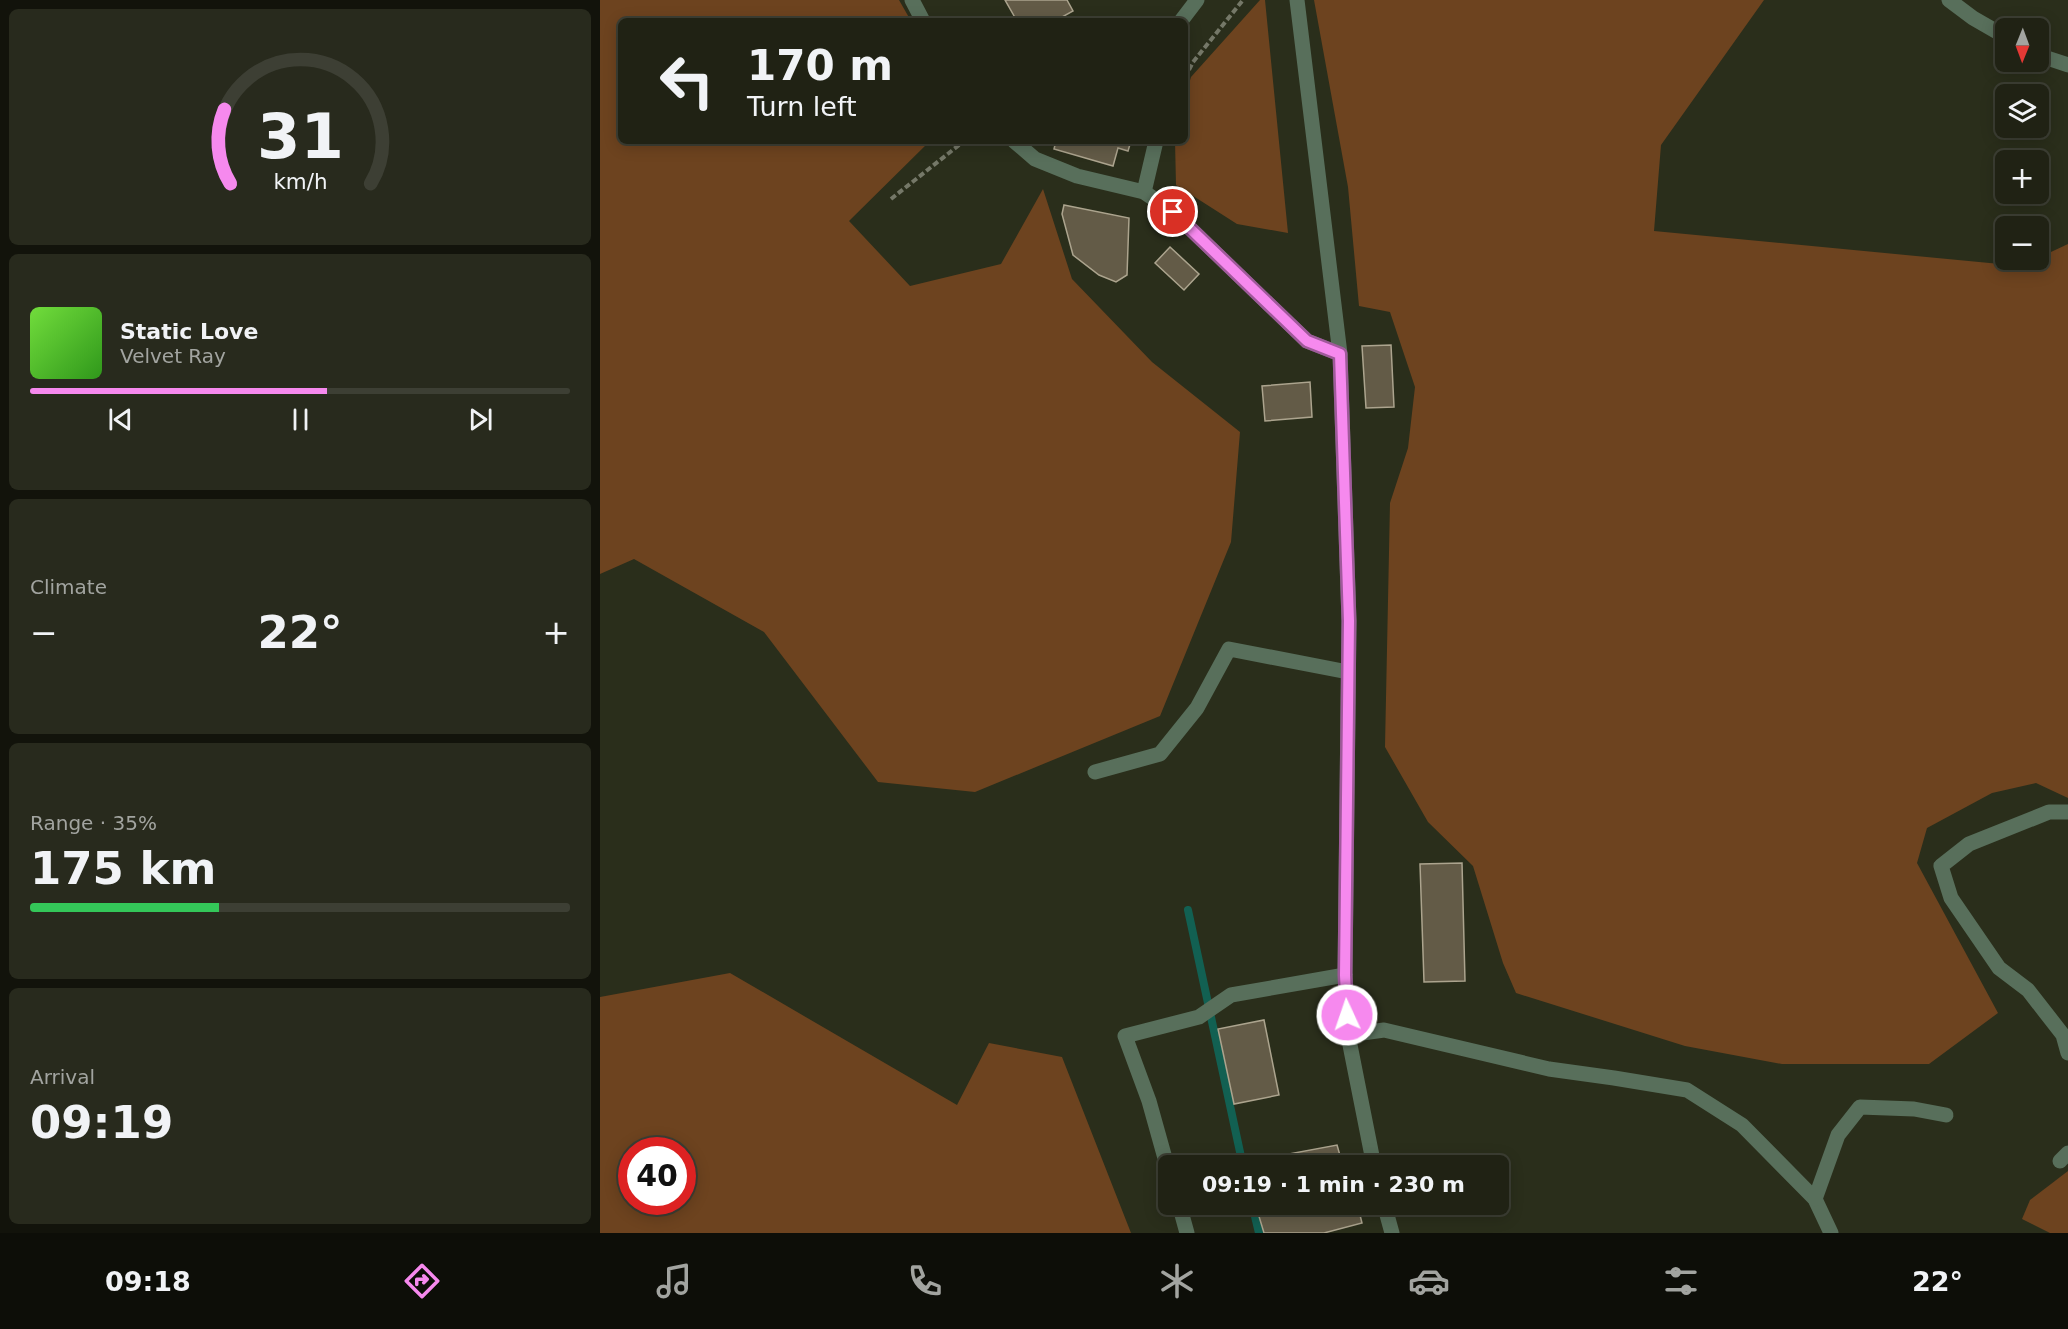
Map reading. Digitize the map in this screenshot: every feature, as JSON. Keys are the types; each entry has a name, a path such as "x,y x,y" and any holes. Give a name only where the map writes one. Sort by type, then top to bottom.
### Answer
{"street":[{"path":"912,0 921,18"},
{"path":"1183,18 1197,0"},
{"path":"1297,0 1340,354 1348,672 1345,975 1348,1035 1372,1155"},
{"path":"1950,0 1972,18 1995,31"},
{"path":"2049,59 2068,65"},
{"path":"1018,144 1035,159 1077,176 1144,192 1173,212 1307,341 1340,354"},
{"path":"1144,192 1155,144"},
{"path":"1095,772 1160,754 1197,708 1229,649 1348,672"},
{"path":"2068,812 2049,812 1969,844 1941,866 1951,898 1999,968 2028,990 2063,1035 2068,1053"},
{"path":"1164,1155 1149,1101 1125,1036 1198,1017 1231,995 1345,975"},
{"path":"1348,1035 1384,1030 1549,1070 1687,1090 1742,1125 1815,1199 1831,1233"},
{"path":"1815,1199 1838,1135 1860,1107 1914,1109 1946,1115"},
{"path":"1182,1215 1187,1233"},
{"path":"1387,1215 1392,1233"}],"path":[{"path":"1188,72 1193,62 1243,0"},
{"path":"891,199 960,144"}],"shaded area":[{"path":"600,0 899,0 909,18 618,18 618,144 927,144 849,221 910,286 1001,264 1043,189 1072,279 1152,362 1240,432 1231,542 1160,716 975,792 878,782 764,632 634,559 600,574"},
{"path":"1260,0 1265,0 1288,233 1237,224 1176,185 1175,144 1188,144 1188,87 1191,77"},
{"path":"1314,0 1764,0 1661,145 1654,231 1995,264 1995,270 2049,270 2049,253 2068,244 2068,798 2036,783 1992,793 1927,828 1917,863 1998,1013 1929,1064 1782,1064 1685,1046 1516,993 1503,963 1473,866 1428,822 1385,747 1390,503 1408,448 1415,387 1390,312 1359,306 1348,187"},
{"path":"730,973 957,1105 989,1043 1062,1057 1131,1233 600,1233 600,997"},
{"path":"2068,1171 2068,1233 2050,1233 2022,1219 2030,1200"}],"building":[{"path":"1005,0 1067,0 1073,11 1060,18 1015,18"},
{"path":"1055,144 1130,144 1128,151 1118,148 1113,166 1054,149"},
{"path":"1064,205 1129,218 1127,275 1116,282 1099,275 1073,255 1062,214"},
{"path":"1170,247 1199,274 1184,290 1155,263"},
{"path":"1391,345 1394,407 1366,408 1362,346"},
{"path":"1310,382 1312,417 1265,421 1262,386"},
{"path":"1462,863 1465,981 1424,982 1420,864"},
{"path":"1264,1020 1279,1095 1234,1104 1218,1029"},
{"path":"1337,1145 1340,1155 1284,1155"},
{"path":"1259,1215 1360,1215 1362,1223 1324,1233 1264,1233"}],"waterway":[{"path":"1188,910 1241,1155"},
{"path":"1255,1215 1259,1233"}],"route":[{"path":"1173,212 1307,341 1340,354 1349,621 1345,975 1347,1015"}]}
